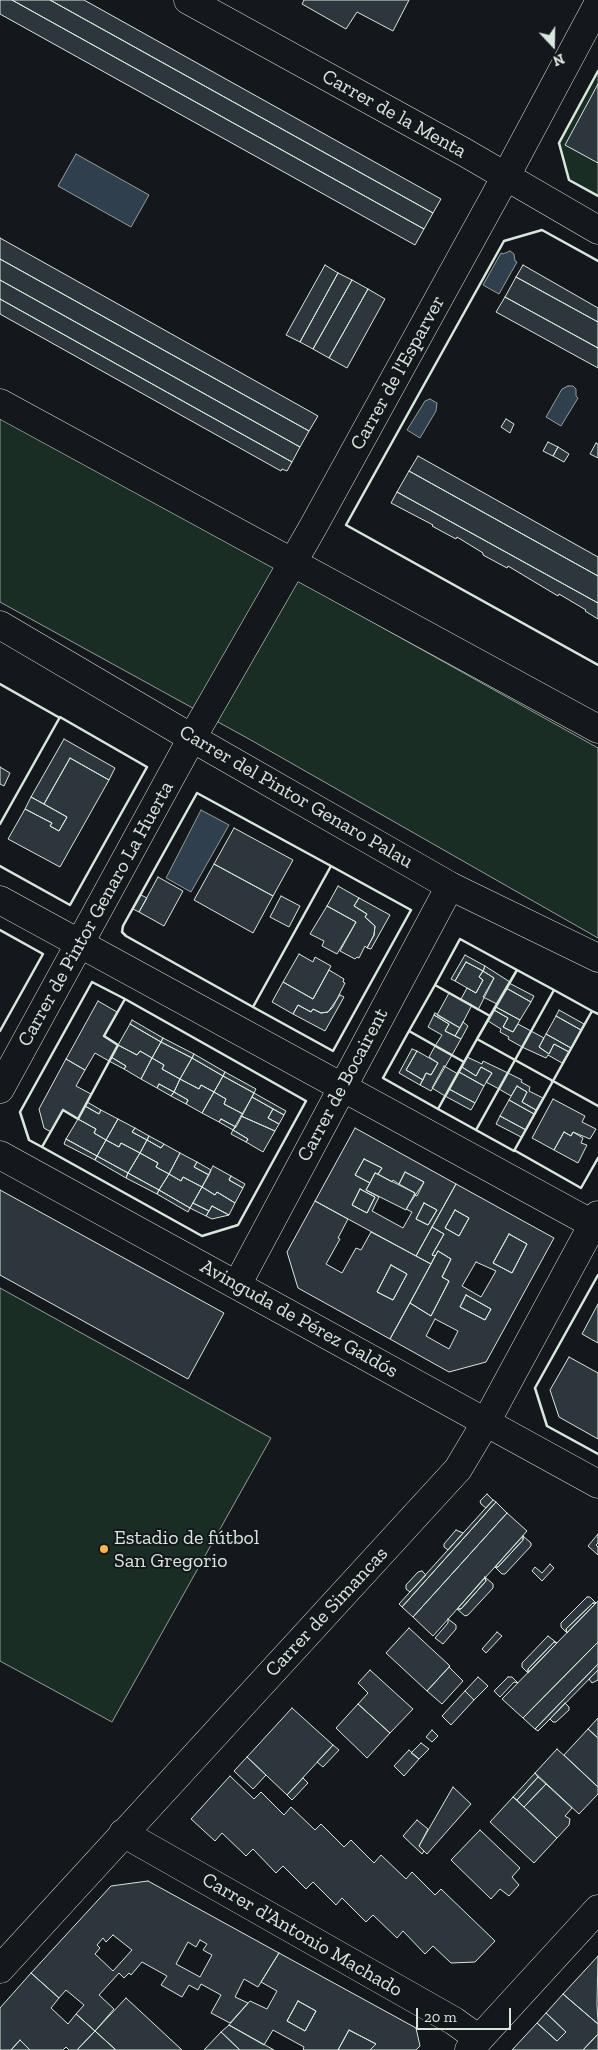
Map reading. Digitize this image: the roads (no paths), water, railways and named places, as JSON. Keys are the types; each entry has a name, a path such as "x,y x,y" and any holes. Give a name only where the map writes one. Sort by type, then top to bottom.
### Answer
{"street":[{"name":"Carrer de la Menta","path":"188,0 506,176 598,230"},
{"name":"Carrer de l'Esparver","path":"192,738 506,176 598,4"},
{"path":"0,403 598,730"},
{"name":"Carrer del Pintor Genaro Palau","path":"0,625 450,886 598,958"},
{"name":"Carrer de Pintor Genaro La Huerta","path":"0,1088 192,738"},
{"name":"Carrer de Bocairent","path":"237,1285 450,886"},
{"path":"0,900 596,1222"},
{"name":"Avinguda de Pérez Galdós","path":"0,1155 598,1484"},
{"name":"Carrer de Simancas","path":"0,1969 458,1469 486,1422 596,1222"},
{"name":"Carrer d'Antonio Machado","path":"123,1833 454,2021 474,2044"},
{"path":"474,2044 598,1909"}],"water":[{"path":"76,154 149,195 131,227 58,186"},
{"path":"510,251 514,254 515,261 517,262 499,294 483,285 501,253"},
{"path":"573,386 576,389 576,396 578,398 561,426 546,417 562,389"},
{"path":"430,399 437,403 436,411 420,438 407,430 425,401"},
{"path":"201,810 229,825 191,892 166,878"}],"place":[{"name":"Estadio de fútbol San Gregorio","path":"104,1549"}]}
